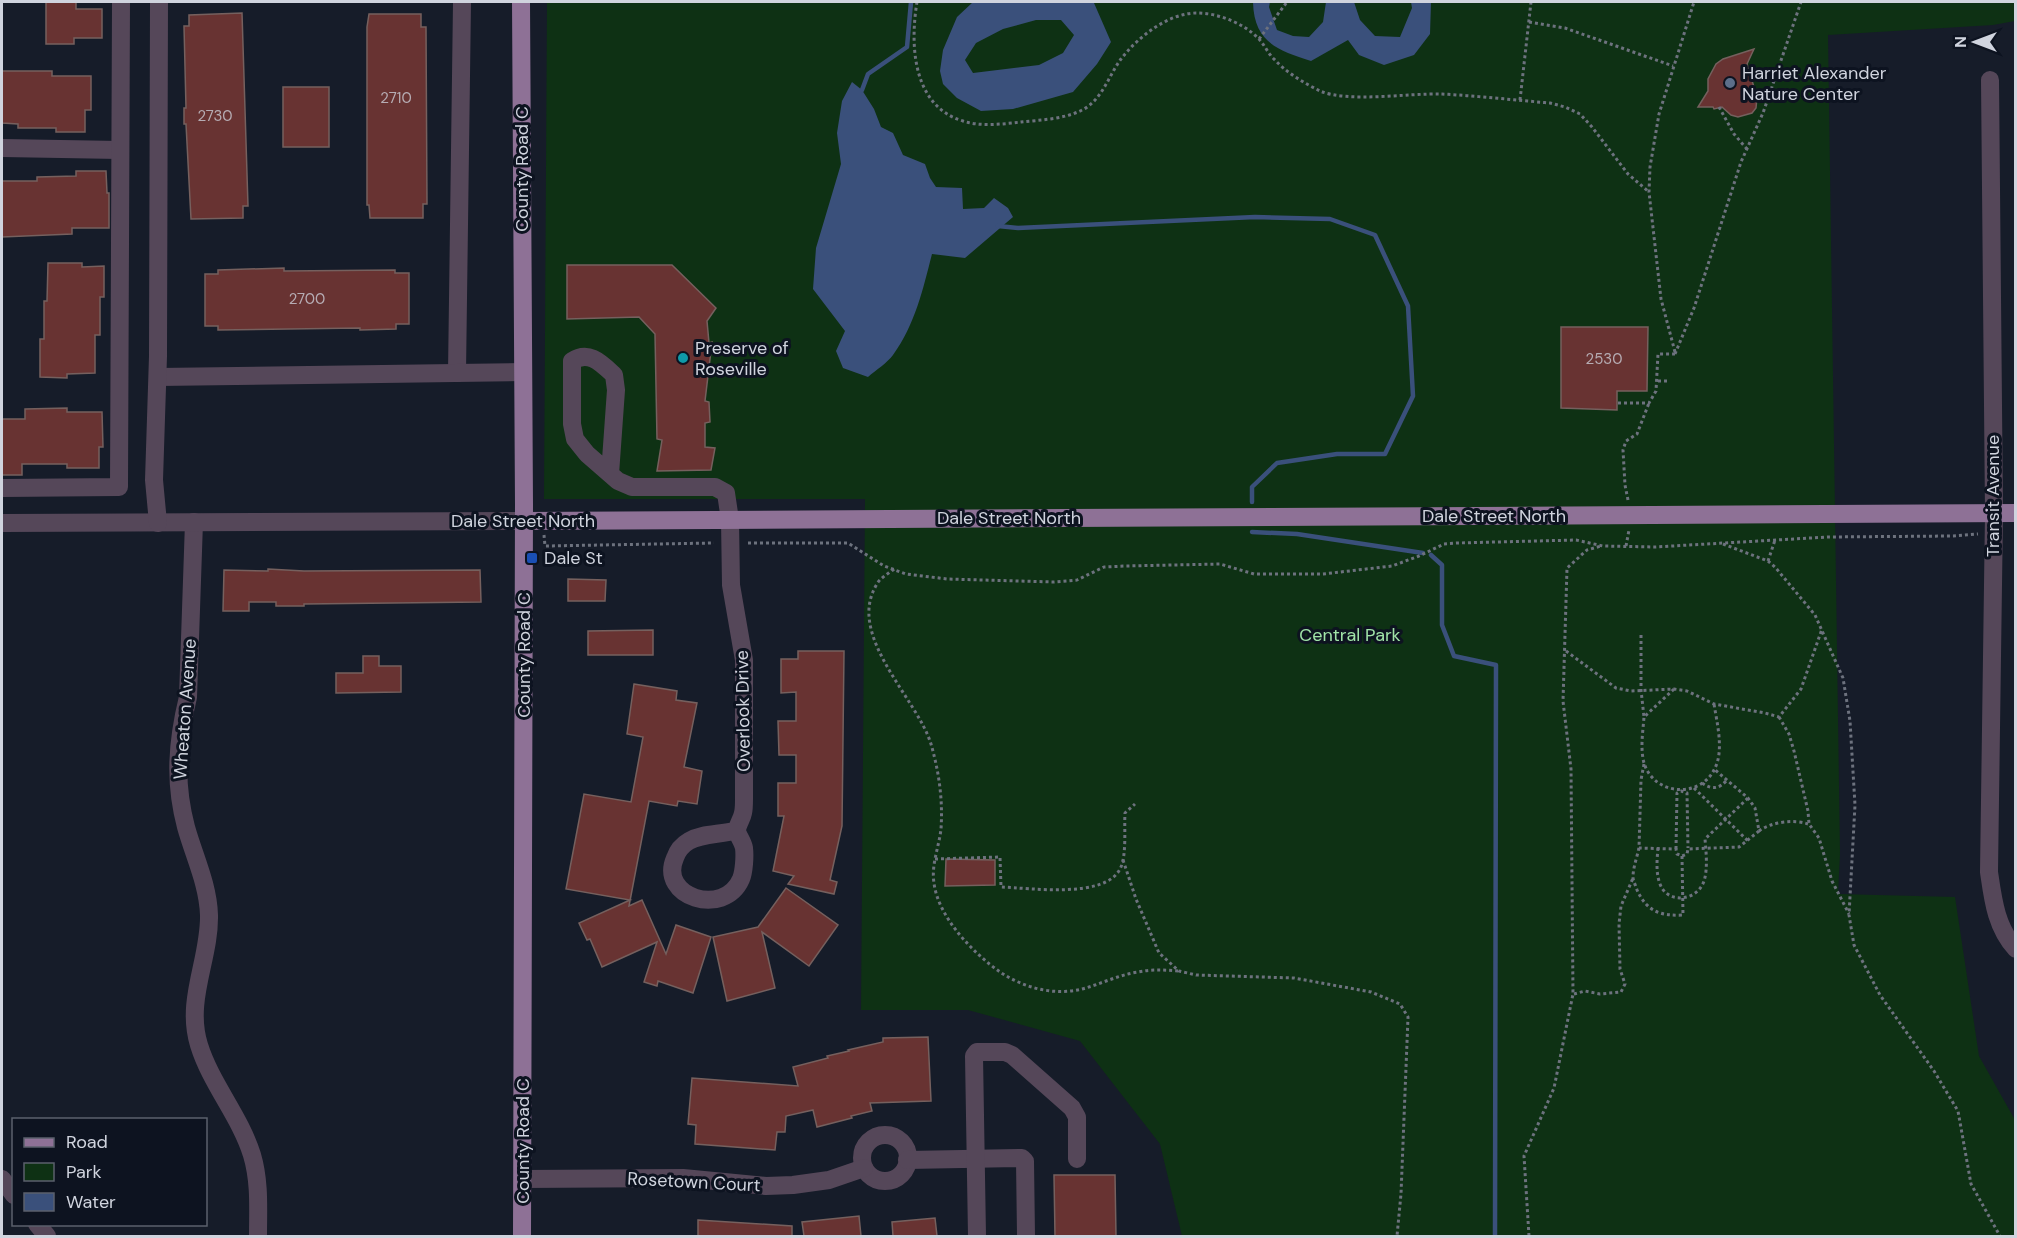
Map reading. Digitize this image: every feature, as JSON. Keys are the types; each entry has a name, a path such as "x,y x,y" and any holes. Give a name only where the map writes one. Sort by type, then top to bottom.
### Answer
{"main road":[{"name":"County Road C","path":"521,2 524,521 522,1236"},
{"name":"Dale Street North","path":"524,521 2016,513"}],"street":[{"path":"2,488 119,487 121,2"},
{"path":"158,523 154,480 158,377 159,2"},
{"path":"457,373 462,2"},
{"name":"Transit Avenue","path":"1990,80 1994,513 1989,872 1994,911 2009,942 2016,950"},
{"path":"2,148 120,150"},
{"path":"579,356 595,357 614,375 616,390 610,474 587,454 576,439 572,424 572,361 579,356"},
{"path":"158,377 523,372"},
{"name":"Overlook Drive","path":"610,474 632,488 714,487 726,493 730,520 731,585 745,676 744,800 743,814 737,830 744,848 742,877 736,888 725,897 709,900 693,898 682,891 674,880 672,865 677,852 686,842 700,836 722,835 737,830"},
{"name":"Dale Street North","path":"2,523 524,521"},
{"name":"Wheaton Avenue","path":"194,522 188,697 181,725 177,777 186,826 205,888 209,915 193,1008 194,1025 206,1063 252,1154 257,1183 258,1236"},
{"path":"977,1236 974,1056 977,1052 1005,1052 1012,1055 1072,1108 1077,1117 1077,1159"},
{"path":"886,1135 903,1144 907,1160 901,1174 894,1179 886,1181 871,1177 864,1168 863,1149 877,1136 886,1135"},
{"path":"907,1160 1022,1158 1025,1161 1026,1236"},
{"name":"Rosetown Court","path":"523,1179 683,1178 766,1186 829,1180 864,1168"},
{"path":"2,1179 12,1192"}],"path":[{"path":"917,2 914,22 916,69 933,102 945,113 965,122 1007,124 1027,122 1067,115 1083,109 1096,100 1121,59 1151,30 1179,16 1195,12 1211,14 1237,24 1259,39 1273,59 1305,84 1323,92 1341,96 1442,94 1551,103 1565,107 1580,114 1628,174 1649,192"},
{"path":"1259,39 1287,2"},
{"path":"1520,100 1531,2"},
{"path":"1675,354 1661,299 1649,192 1654,137 1673,66 1694,2"},
{"path":"1675,354 1694,308 1741,162 1763,113 1801,2"},
{"path":"1529,22 1565,28 1673,66"},
{"path":"1719,107 1734,134 1747,149"},
{"path":"1630,506 1624,485 1623,450 1626,441 1637,434 1656,391 1658,354 1675,354"},
{"path":"1658,381 1667,381"},
{"path":"1618,403 1649,403"},
{"path":"1626,546 1630,528"},
{"path":"748,543 848,543 865,555 906,574 947,579 1054,582 1077,580 1104,567 1126,566 1220,564 1254,574 1323,574 1392,566 1444,544 1457,543 1576,540 1603,546 1626,546 1828,537 1953,536 1974,533"},
{"path":"1768,561 1775,539"},
{"path":"1721,543 1768,561 1799,595 1815,615 1843,678 1850,721 1855,805 1850,915 1854,945 1880,995 1934,1071 1958,1111 1971,1184 2000,1236"},
{"path":"1530,1236 1524,1156 1554,1088 1573,994 1571,769 1563,701 1567,568 1587,550 1603,546"},
{"path":"894,569 878,582 869,601 872,632 885,665 930,742 941,787 941,831 934,859 933,884 945,914 967,945 1001,973 1028,986 1056,993 1082,989 1110,978 1138,972 1179,971 1196,975 1294,978 1371,993 1400,1004 1408,1017 1397,1236"},
{"path":"1779,717 1801,689 1822,629"},
{"path":"1573,994 1585,991 1600,994 1621,992 1625,984 1620,969 1621,906 1633,878 1639,848 1641,780 1644,764 1641,635"},
{"path":"1566,651 1616,688 1631,691 1674,689 1687,691 1714,704 1779,717 1789,734 1794,751 1809,824 1819,838 1832,881 1850,915"},
{"path":"1644,717 1674,689"},
{"path":"1682,856 1677,854 1676,849 1677,793 1702,783 1714,769 1719,748 1714,704"},
{"path":"1644,764 1653,777 1667,788 1687,793 1688,849 1687,854 1682,856"},
{"path":"1714,769 1748,798 1755,808 1759,831"},
{"path":"1702,783 1714,788 1720,787 1727,780"},
{"path":"1694,788 1748,841"},
{"path":"1658,848 1659,883 1666,894 1676,898 1689,897 1699,892 1705,878 1705,839 1748,798"},
{"path":"934,859 1000,857 1001,887 1089,888 1109,882 1120,870 1123,860 1125,813 1135,804"},
{"path":"1688,849 1739,847 1763,828 1784,822 1809,824"},
{"path":"1639,848 1676,849"},
{"path":"1633,878 1646,905 1653,912 1668,916 1683,915 1682,856"},
{"path":"1123,860 1136,899 1160,953 1179,971"}],"green space":[{"name":"Central Park","path":"547,2 2015,2 2015,21 1993,25 1828,35 1840,854 1838,894 1955,897 1979,1056 2015,1120 2015,1236 1182,1236 1160,1144 1080,1041 968,1010 861,1010 865,499 544,499"}],"water":[{"path":"973,2 1090,2 1094,3 1111,42 1097,64 1073,92 1013,109 981,111 957,98 943,84 940,71 943,50 957,17","holes":["1036,20 1061,20 1074,35 1063,53 1039,65 973,73 965,60 976,43 1003,29"]},
{"path":"1253,2 1270,2 1269,7 1277,30 1293,36 1309,37 1323,22 1326,2 1354,2 1360,20 1375,36 1400,37 1412,8 1411,2 1431,2 1430,34 1414,55 1384,65 1359,55 1348,40 1311,61 1278,48 1263,35 1254,16"},
{"path":"852,82 862,90 874,109 881,127 893,133 903,155 925,164 936,187 962,188 963,209 984,208 994,198 1008,208 1013,217 965,258 932,254 917,306 901,343 891,358 868,377 843,368 836,351 845,331 813,289 816,248 841,164 837,133 842,101"}],"building":[{"path":"46,2 76,2 76,9 102,9 102,38 74,38 74,44 46,44"},
{"path":"242,13 248,206 243,206 243,218 191,219 186,124 184,124 184,108 186,108 184,26 189,26 189,15"},
{"path":"369,14 421,14 421,27 426,27 427,204 423,204 423,218 370,218 369,205 367,205 367,27"},
{"name":"Harriet Alexander Nature Center","path":"1754,49 1747,64 1757,97 1756,108 1752,113 1738,117 1731,115 1722,107 1714,109 1713,107 1698,107 1708,91 1708,79 1716,64 1723,59"},
{"path":"2,71 52,71 52,76 91,76 91,110 85,110 85,132 56,132 56,128 18,128 18,124 2,123"},
{"path":"283,87 329,87 329,147 283,147"},
{"path":"76,171 106,171 107,193 109,193 109,228 72,228 72,234 2,237 2,181 37,181 37,177 76,176"},
{"path":"48,263 82,263 82,267 104,266 104,297 100,297 100,335 95,335 95,373 67,374 67,378 40,377 40,339 44,339 44,301 47,301"},
{"name":"Preserve of Roseville","path":"567,265 672,265 716,308 707,321 709,343 712,342 705,401 709,402 710,422 705,423 705,447 715,448 711,470 657,471 662,440 657,439 655,334 639,317 567,319"},
{"path":"284,268 284,271 395,270 395,273 409,273 409,324 396,324 396,329 360,330 360,328 218,330 218,326 205,326 205,274 218,274 218,270"},
{"path":"1561,327 1648,327 1647,391 1617,391 1617,410 1561,408"},
{"path":"67,408 67,412 102,412 103,447 99,447 99,468 67,468 67,464 22,464 22,475 2,475 2,419 25,419 25,409"},
{"path":"268,569 304,571 480,570 481,602 276,606 276,602 249,602 249,611 223,611 224,570 268,571"},
{"path":"568,579 606,580 605,601 568,601"},
{"path":"653,630 653,655 588,655 588,631"},
{"path":"798,651 844,651 842,826 830,880 837,882 834,894 788,884 794,876 773,871 784,816 778,816 778,783 796,783 796,755 779,755 778,721 796,721 796,692 781,693 781,659 798,659"},
{"path":"363,656 379,656 379,666 401,666 401,692 336,693 336,673 363,673"},
{"path":"634,684 677,691 676,700 697,703 684,767 702,771 697,804 678,801 677,806 649,801 629,906 642,900 666,954 676,925 711,937 693,993 658,981 657,986 644,982 657,942 602,967 590,939 587,940 579,923 630,900 566,889 584,794 631,802 643,737 627,734"},
{"path":"946,859 995,860 995,885 945,886"},
{"path":"786,888 838,925 809,966 762,932 775,988 727,1001 713,937 758,927"},
{"path":"928,1037 931,1101 870,1103 872,1111 817,1127 813,1110 786,1116 785,1132 777,1132 775,1150 695,1144 696,1125 688,1124 692,1078 798,1086 793,1067 883,1042 883,1038"},
{"path":"1054,1175 1115,1175 1116,1236 1055,1236"},
{"path":"859,1216 861,1236 804,1236 802,1222"},
{"path":"935,1218 937,1236 893,1236 892,1222"},
{"path":"698,1220 792,1226 792,1236 698,1236"}],"waterway":[{"path":"862,90 868,74 907,47 911,2"},
{"path":"998,226 1018,228 1255,217 1330,219 1375,235 1408,306 1413,396 1385,454 1337,454 1277,463 1252,487 1252,502"},
{"path":"1252,532 1297,534 1423,553"},
{"path":"1431,555 1442,565 1442,625 1454,656 1496,665 1495,1236"}],"place":[{"name":"Harriet Alexander Nature Center","path":"1730,83"},
{"name":"Preserve of Roseville","path":"683,358"},
{"name":"Dale St","path":"532,558"}]}
